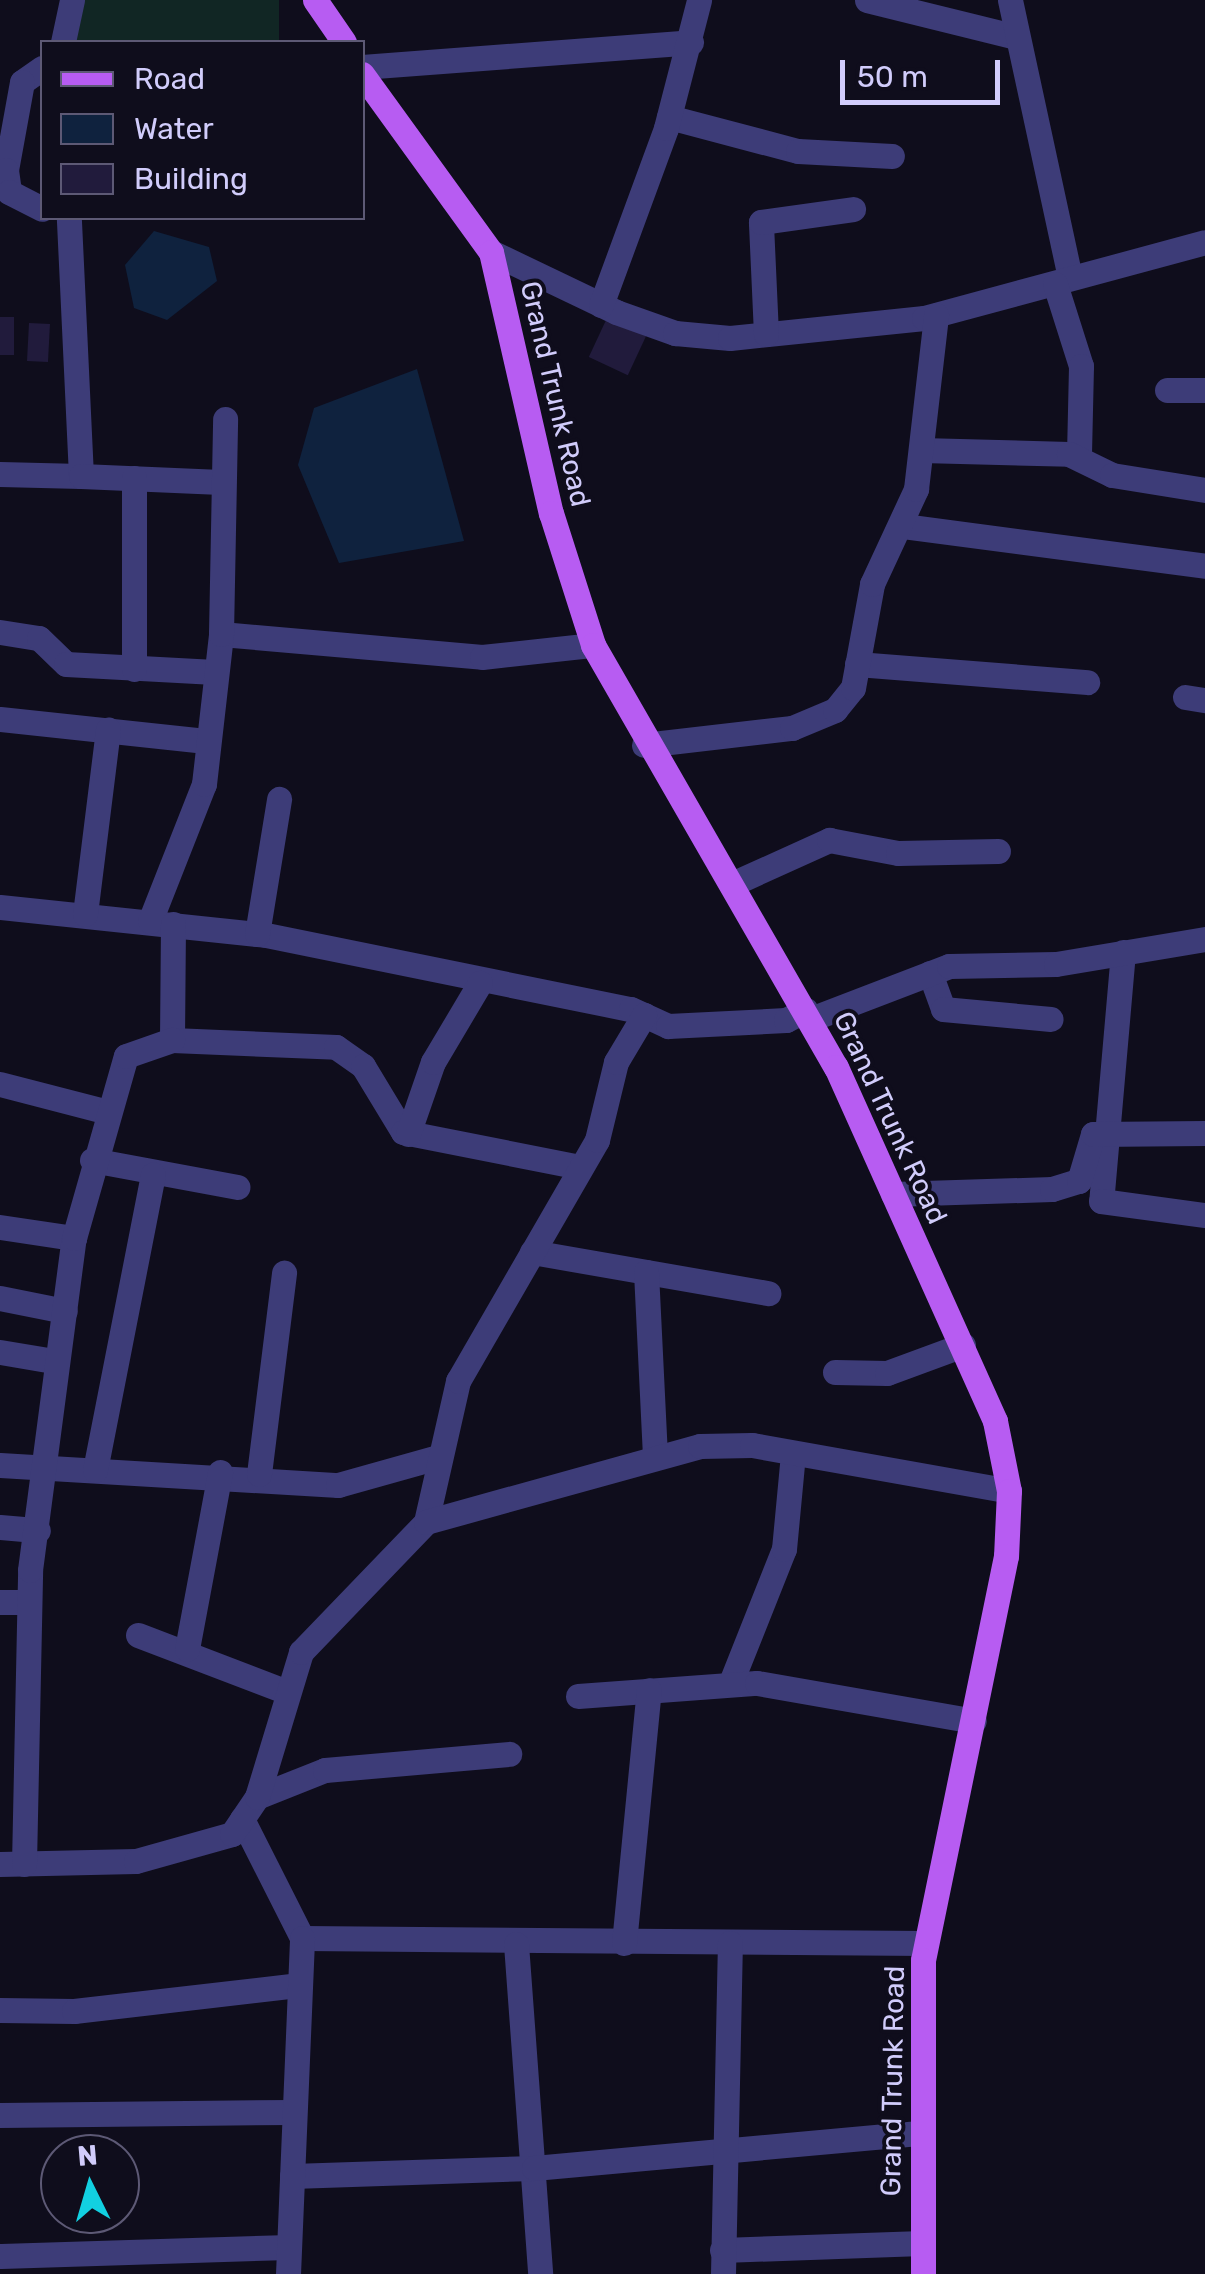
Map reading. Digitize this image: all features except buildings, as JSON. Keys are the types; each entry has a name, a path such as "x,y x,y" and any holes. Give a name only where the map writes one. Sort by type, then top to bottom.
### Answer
{"main road":[{"path":"316,0 343,40"},
{"name":"Grand Trunk Road","path":"365,74 490,252 552,514 593,646 644,745 732,884 808,1015 894,1194 995,1421 1008,1492 974,1720 926,1943 920,2132 923,2274"}],"street":[{"path":"63,40 72,0"},
{"path":"601,305 670,117 699,0"},
{"path":"867,0 1016,37"},
{"path":"1010,0 1080,366 1079,457"},
{"path":"365,70 691,42"},
{"path":"40,69 22,82 3,170 9,192 40,209"},
{"path":"670,117 798,151 892,156"},
{"path":"766,334 761,222 853,209"},
{"path":"69,220 81,476"},
{"path":"490,252 601,305 675,333 766,334 936,315 1205,242"},
{"path":"644,745 792,728 835,710 856,664 872,584 903,526 922,450 936,315"},
{"path":"1167,390 1205,390"},
{"path":"172,1040 162,923 204,784 221,634 225,419"},
{"path":"922,450 1079,457 1112,475 1205,490"},
{"path":"0,474 221,482"},
{"path":"134,478 134,668"},
{"path":"903,526 1205,566"},
{"path":"0,632 39,638 66,664 215,672"},
{"path":"221,634 482,657 593,646"},
{"path":"856,664 1087,682"},
{"path":"0,720 206,741"},
{"path":"85,914 108,730"},
{"path":"257,934 279,799"},
{"path":"732,884 830,840 898,852 998,851"},
{"path":"0,907 257,934 644,1015 668,1026 710,1026 808,1015 930,973 1123,952 1205,938"},
{"path":"1123,952 1101,1202 1205,1215"},
{"path":"930,973 944,1009 1052,1019"},
{"path":"408,1134 433,1062 480,983"},
{"path":"426,1522 434,1458 458,1381 607,1116 620,1052 644,1015"},
{"path":"580,1167 408,1134 363,1066 336,1047 172,1040 126,1056 92,1160 74,1238 54,1361 50,1468 28,1602 12,1654 12,1864 168,1854 232,1834 249,1808 302,1652 426,1522 700,1446 793,1454 1008,1492"},
{"path":"0,1084 108,1112"},
{"path":"894,1194 1071,1185 1093,1134 1205,1134"},
{"path":"92,1160 153,1175 238,1186"},
{"path":"95,1470 153,1175"},
{"path":"0,1227 74,1238"},
{"path":"532,1252 768,1293"},
{"path":"646,1272 655,1457"},
{"path":"259,1474 284,1273"},
{"path":"0,1298 65,1311"},
{"path":"835,1372 888,1373 963,1345"},
{"path":"0,1352 54,1361"},
{"path":"731,1682 784,1548 793,1454"},
{"path":"0,1465 259,1474 338,1486 434,1458"},
{"path":"187,1649 220,1472"},
{"path":"0,1527 38,1530"},
{"path":"0,1602 28,1602"},
{"path":"138,1635 187,1649 287,1692"},
{"path":"578,1696 731,1682 974,1720"},
{"path":"624,1943 649,1690"},
{"path":"249,1808 280,1796 325,1770 508,1754"},
{"path":"249,1808 302,1938 288,2274"},
{"path":"302,1938 516,1944 926,1943"},
{"path":"730,1942 721,2150 722,2262 922,2243"},
{"path":"516,1944 540,2274"},
{"path":"0,2010 74,2011 300,1985"},
{"path":"0,2115 294,2112"},
{"path":"292,2176 534,2168 920,2132"},
{"path":"1,2256 289,2247"}],"green space":[{"path":"73,0 279,0 279,40 73,40"}],"water":[{"path":"154,231 209,247 217,281 167,320 134,308 125,265"},
{"path":"417,369 464,541 339,563 298,465 314,408"}]}
